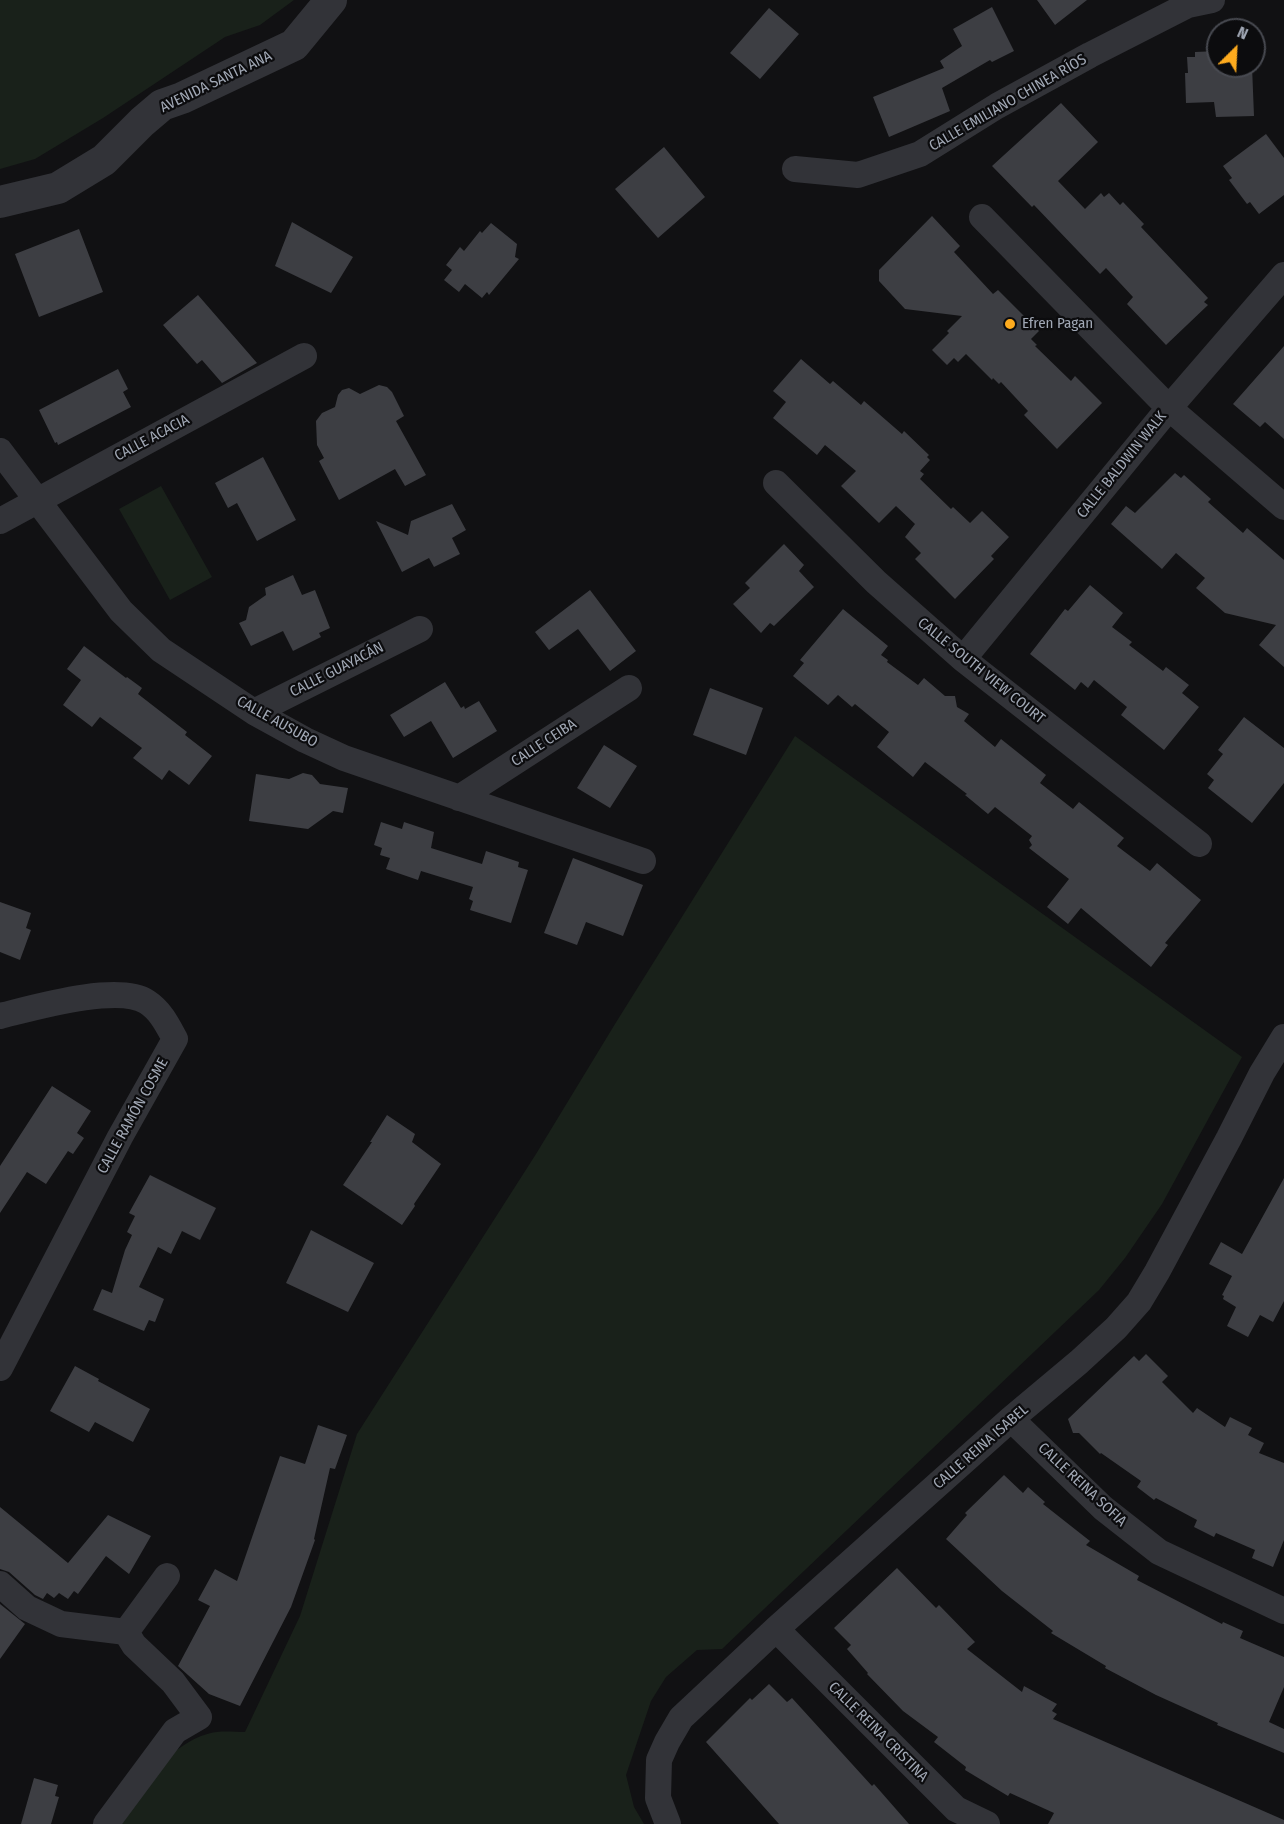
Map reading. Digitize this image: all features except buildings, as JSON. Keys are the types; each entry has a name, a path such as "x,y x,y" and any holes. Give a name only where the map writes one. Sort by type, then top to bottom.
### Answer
{"street":[{"name":"AVENIDA SANTA ANA","path":"0,202 58,188 104,160 162,105 182,98 294,45 331,0"},
{"name":"CALLE EMILIANO CHINEA RÍOS","path":"795,169 858,175 920,154 997,106 1090,55 1188,5 1212,0"},
{"path":"982,217 1169,408 1284,507"},
{"name":"CALLE BALDWIN WALK","path":"963,659 1169,408 1284,275"},
{"name":"CALLE ACACIA","path":"0,521 304,356"},
{"name":"CALLE AUSUBO","path":"0,451 121,611 161,650 254,712 344,758 643,861"},
{"name":"CALLE SOUTH VIEW COURT","path":"776,483 876,582 963,659 1199,844"},
{"name":"CALLE GUAYACÁN","path":"254,712 420,628"},
{"name":"CALLE CEIBA","path":"459,798 629,688"},
{"name":"CALLE RAMÓN COSME","path":"0,1016 72,998 127,995 146,1001 160,1013 176,1039 120,1137 0,1368"},
{"name":"CALLE REINA ISABEL","path":"668,1824 658,1798 659,1760 681,1718 776,1629 1116,1328 1139,1302 1157,1272 1262,1073 1284,1037"},
{"name":"CALLE REINA SOFIA","path":"1011,1419 1102,1508 1159,1552 1284,1611"},
{"path":"126,1632 167,1576"},
{"path":"0,1584 27,1608 61,1624 126,1632"},
{"name":"CALLE REINA CRISTINA","path":"776,1629 956,1809 987,1824"},
{"path":"106,1824 176,1731 199,1717 173,1682 134,1645 126,1632"}],"shaded area":[{"path":"0,0 294,0 260,25 225,37 103,118 35,159 0,169"},
{"path":"161,486 212,577 170,600 119,509"},
{"path":"795,736 1242,1057 1162,1204 1125,1258 1099,1290 722,1649 697,1650 666,1677 651,1701 626,1775 634,1807 644,1824 110,1824 157,1768 186,1744 201,1736 217,1732 245,1732 300,1616 357,1434 536,1154"}],"place":[{"name":"Efren Pagan","path":"1010,324"}]}
